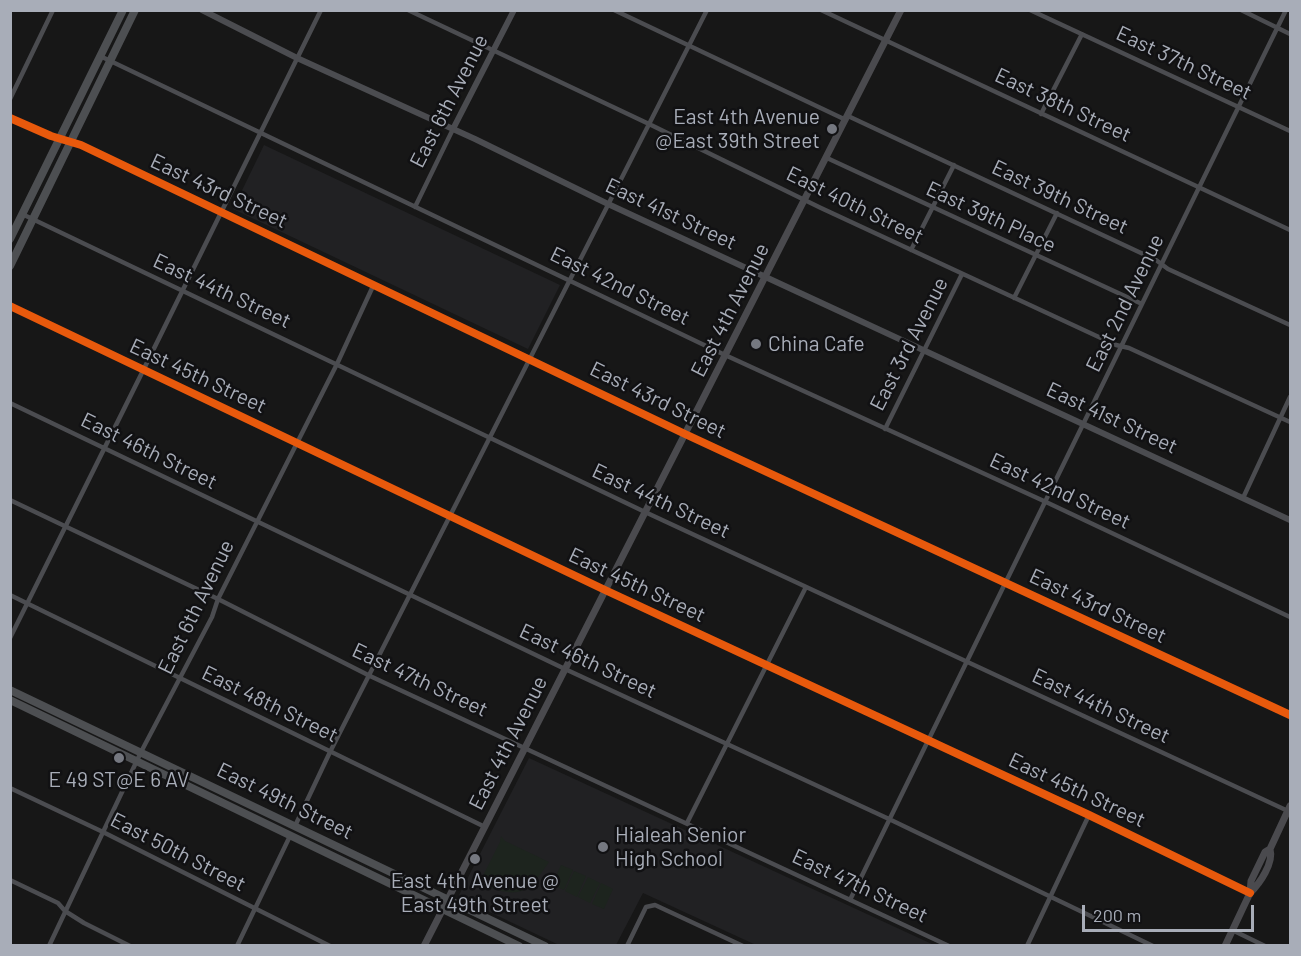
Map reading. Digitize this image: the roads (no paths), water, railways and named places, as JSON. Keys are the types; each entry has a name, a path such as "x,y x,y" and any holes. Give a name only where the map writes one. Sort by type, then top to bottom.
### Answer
{"main road":[{"path":"10,239 123,10"},
{"path":"10,266 135,10"},
{"name":"East 4th Avenue","path":"424,945 901,10"},
{"name":"East 49th Street","path":"10,690 544,945"},
{"name":"East 49th Street","path":"10,700 519,945"},
{"path":"1225,945 1250,893 1251,881 1290,810"},
{"path":"241,812 249,812 284,829 295,826"},
{"path":"290,836 300,834 325,846 338,846"}],"street":[{"path":"10,99 53,10"},
{"name":"East 41st Street","path":"202,10 297,58 453,129 608,204 1290,520"},
{"path":"10,638 106,449 181,290 321,10"},
{"name":"East 40th Street","path":"408,10 962,274 1290,422"},
{"name":"East 6th Avenue","path":"415,207 514,10"},
{"name":"East 39th Street","path":"614,10 847,118 884,132 1290,325"},
{"path":"295,826 330,752 707,10"},
{"name":"East 38th Street","path":"821,10 1290,230"},
{"name":"East 37th Street","path":"1030,10 1290,130"},
{"path":"1241,10 1290,34"},
{"name":"East 2nd Avenue","path":"850,900 1286,10"},
{"path":"1041,114 1082,34"},
{"name":"East 42nd Street","path":"100,56 725,355 1290,617"},
{"name":"East 43rd Street","path":"10,118 71,142 374,284 685,434 1290,715"},
{"name":"East 39th Place","path":"827,158 1142,304"},
{"path":"911,250 954,165"},
{"path":"1014,298 1057,213"},
{"name":"East 44th Street","path":"22,214 645,512 1290,810"},
{"name":"East 3rd Avenue","path":"885,429 962,274"},
{"name":"East 6th Avenue","path":"49,945 141,752 212,617 218,599 337,364 374,284"},
{"name":"East 45th Street","path":"10,306 605,590 1089,815 1250,893"},
{"path":"1243,498 1290,397"},
{"name":"East 46th Street","path":"10,403 565,669 889,819 1153,945"},
{"name":"East 47th Street","path":"10,500 218,599 370,676 949,945"},
{"path":"687,823 806,587"},
{"name":"East 48th Street","path":"10,595 483,826"},
{"name":"East 50th Street","path":"10,788 330,945"},
{"path":"1027,945 1089,815"},
{"path":"237,945 290,836"},
{"path":"10,880 58,903 65,911 84,923 130,945"},
{"path":"627,945 646,907 650,905 655,905 742,945"},
{"path":"1232,930 1264,945"}],"place":[{"name":"East 4th Avenue @East 39th Street","path":"832,129"},
{"name":"China Cafe","path":"756,344"},
{"name":"E 49 ST@E 6 AV","path":"119,758"},
{"name":"Hialeah Senior High School","path":"603,847"},
{"name":"East 4th Avenue @ East 49th Street","path":"475,859"}]}
